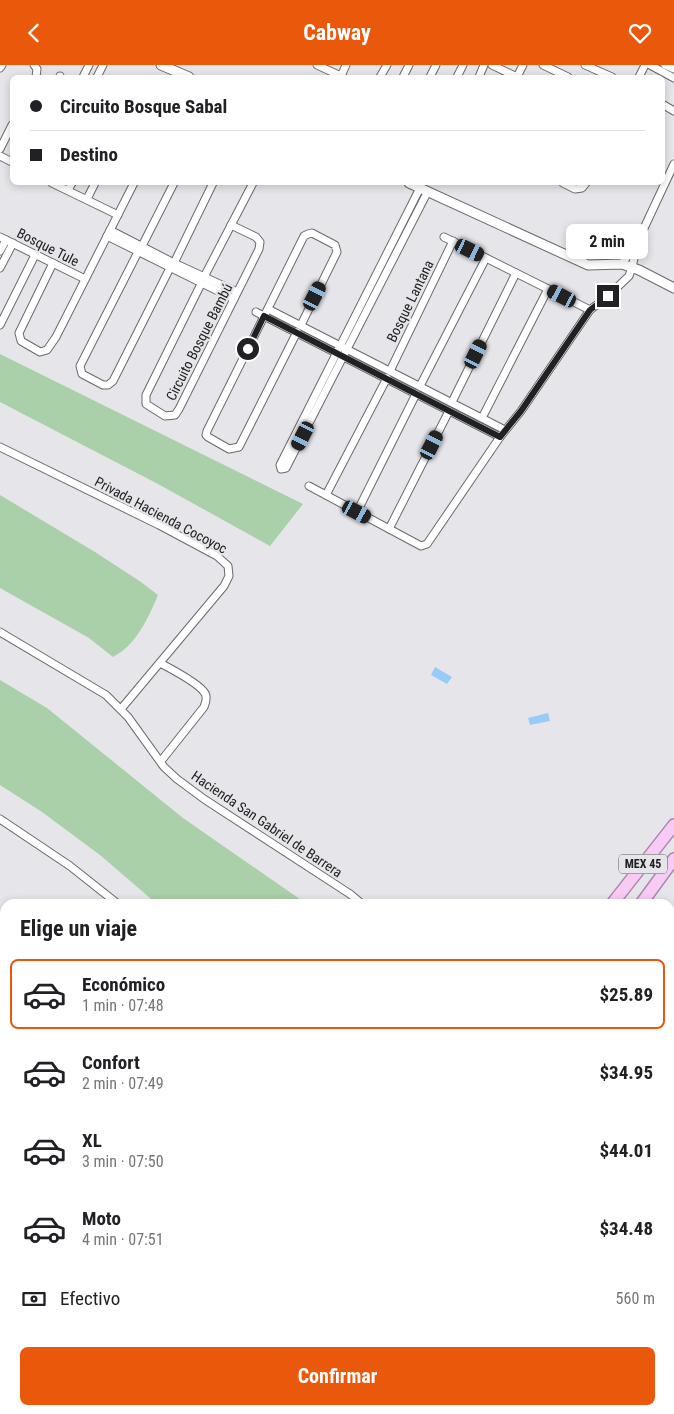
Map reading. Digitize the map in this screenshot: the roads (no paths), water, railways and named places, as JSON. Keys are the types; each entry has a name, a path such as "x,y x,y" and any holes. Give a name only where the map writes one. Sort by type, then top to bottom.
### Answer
{"highway":[{"name":"MEX 45","path":"616,899 674,825"},
{"name":"MEX 45","path":"645,899 674,859"},
{"path":"621,899 628,884"}],"street":[{"path":"161,65 184,75"},
{"path":"317,65 338,75"},
{"path":"492,65 513,75"},
{"path":"543,65 559,75"},
{"path":"585,65 608,75"},
{"path":"650,65 674,78"},
{"path":"0,149 10,129"},
{"path":"622,264 638,241 671,180 674,164"},
{"path":"57,185 118,215"},
{"path":"68,190 71,185"},
{"path":"87,199 94,185"},
{"path":"53,263 19,333 21,341 35,351 44,351 50,347 133,185"},
{"path":"173,185 80,366 82,374 106,386 113,381 212,185"},
{"name":"Circuito Bosque Bambú","path":"231,225 256,237 260,243 260,249 179,409 174,415 165,416 146,405 146,395 231,225 252,185"},
{"path":"413,185 588,265 622,264 674,288"},
{"path":"568,185 577,189 584,185"},
{"path":"424,190 348,349 286,468 281,469 280,465 341,345 424,190"},
{"path":"109,233 235,296"},
{"path":"297,332 239,447 229,449 208,437 206,431 304,236 312,233 335,245 337,252 301,325"},
{"path":"444,237 590,310"},
{"path":"0,251 6,240"},
{"path":"0,268 6,240"},
{"name":"Bosque Tule","path":"6,240 85,279"},
{"name":"Bosque Lantana","path":"390,371 453,241"},
{"path":"309,486 421,545 427,544 590,310 628,276 638,241"},
{"path":"0,325 35,255"},
{"path":"420,386 486,258"},
{"path":"452,402 516,273"},
{"path":"482,418 548,289"},
{"path":"268,309 505,430"},
{"path":"256,312 500,437"},
{"path":"326,495 387,379"},
{"path":"357,512 416,394"},
{"path":"389,529 449,411"},
{"name":"Privada Hacienda Cocoyoc","path":"0,447 217,556 228,567 229,576 224,587 160,663"},
{"name":"Hacienda San Gabriel de Barrera","path":"0,632 106,695 121,709 164,767 177,779 355,899"},
{"path":"121,709 160,663 198,686 205,693 207,700 204,707 161,761"},
{"path":"0,819 70,866 112,899"}],"water":[{"path":"435,667 452,677 447,684 431,675"},
{"path":"548,713 550,721 530,725 528,718"}]}
